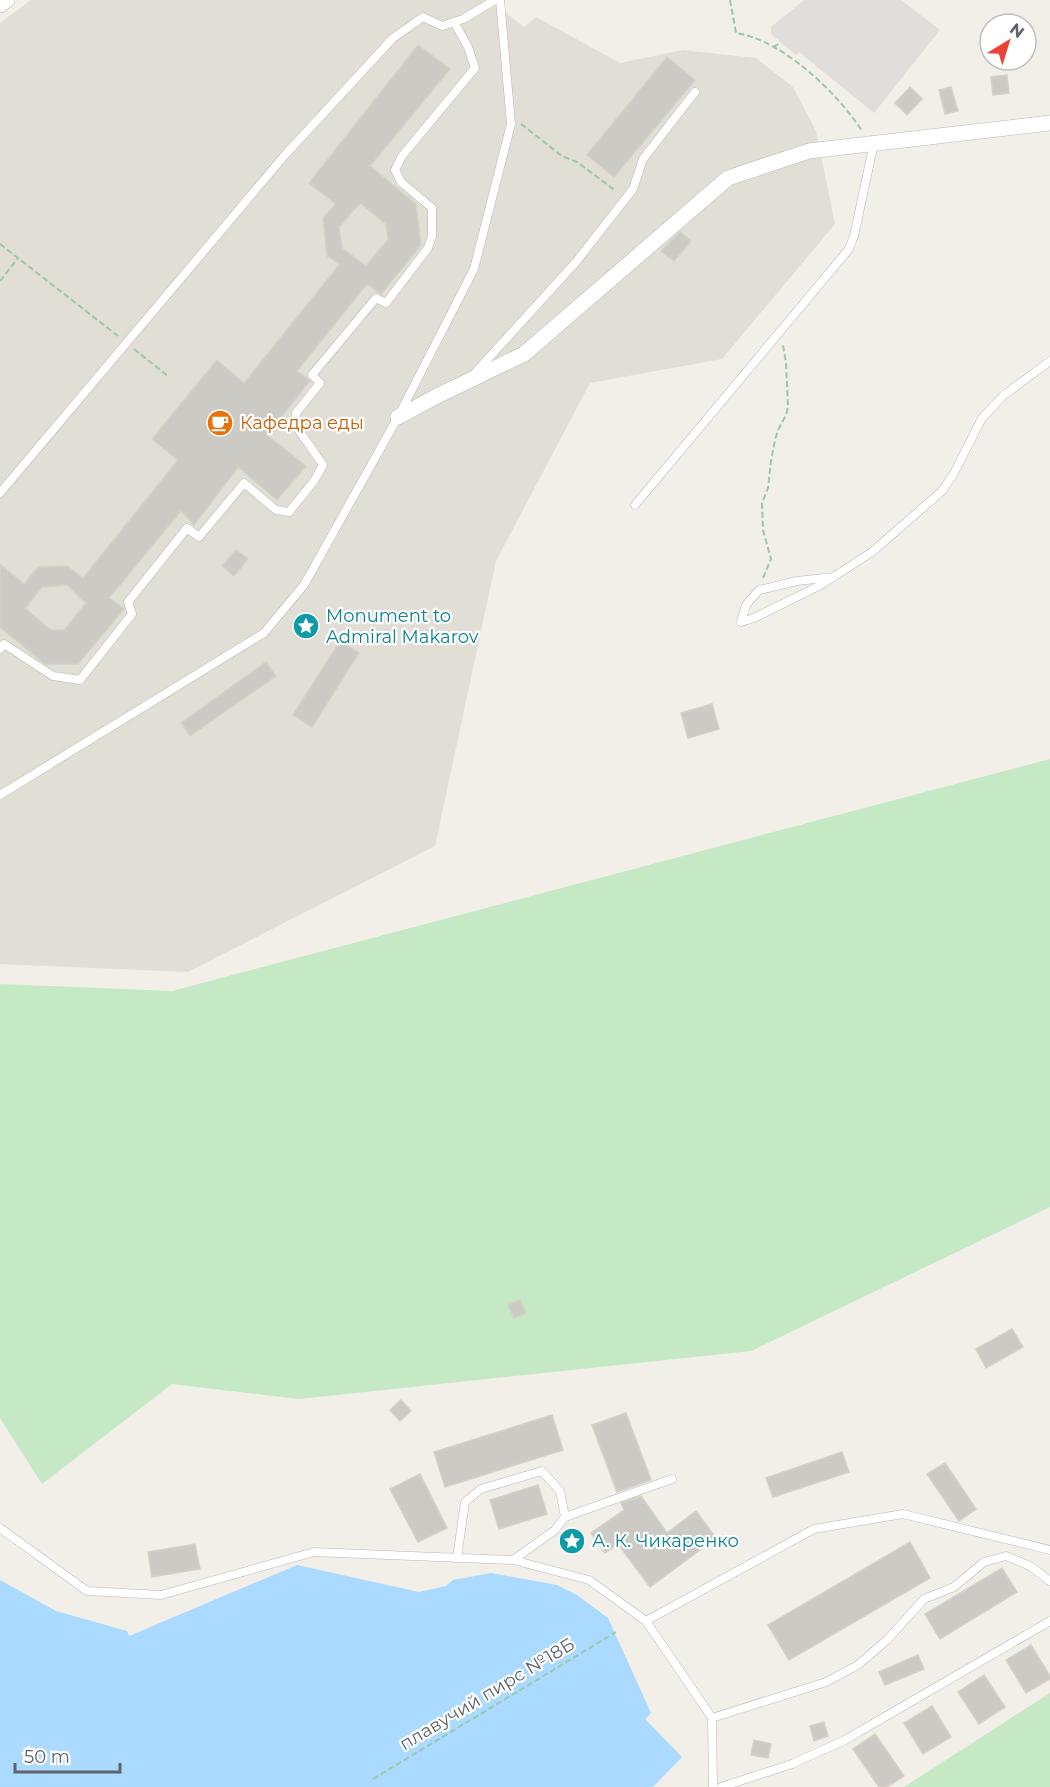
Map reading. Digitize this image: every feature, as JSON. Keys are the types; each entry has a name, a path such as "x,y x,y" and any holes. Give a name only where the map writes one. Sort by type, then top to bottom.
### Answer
{"street":[{"path":"0,5 7,0"},
{"path":"398,417 524,354 728,178 810,151 1050,123"}],"lane":[{"path":"0,494 284,156 393,38 423,17 441,26 463,19 495,0"},
{"path":"0,795 264,633 304,585 398,417 474,269 511,120 500,0"},
{"path":"0,649 4,644 53,676 80,680 132,614 128,602 188,528 199,537 244,483 276,510 289,512 314,481 323,465 296,426 296,413 320,382 312,375 376,298 386,303 428,248 432,236 432,208 401,182 394,170 402,156 475,68 468,48 454,22"},
{"path":"468,381 576,262 633,189 643,159 695,92"},
{"path":"635,505 849,249 854,236 874,143"},
{"path":"834,577 797,581 759,590 746,605 741,622 754,618 821,585 834,577 872,552 942,491 953,475 982,418 1005,395 1050,361"},
{"path":"457,1558 465,1502 481,1489 542,1471 560,1491 565,1517"},
{"path":"513,1560 555,1530 565,1517 672,1479"},
{"path":"646,1620 814,1529 903,1514 1050,1550"},
{"path":"0,1528 87,1591 161,1595 314,1552 513,1560 589,1580 646,1620 712,1718 713,1787"},
{"path":"712,1718 826,1682 858,1665 887,1640 924,1599 954,1587 984,1562 1006,1556 1030,1566 1050,1581"},
{"path":"721,1787 792,1764 845,1740 1050,1621"}],"path":[{"path":"730,0 736,33 752,35 793,59 819,81 874,143"},
{"path":"773,47 781,43"},
{"path":"511,120 524,124 562,156 577,162 619,193 633,189"},
{"path":"0,244 76,303"},
{"path":"0,281 18,258"},
{"path":"759,590 771,559 763,530 762,503 768,488 775,440 788,407 783,342 777,336"},
{"name":"плавучий пирс №18Б","path":"373,1779 616,1632"}],"shaded area":[{"path":"31,0 490,0 524,27 536,17 620,63 683,50 756,58 793,87 816,131 835,224 722,359 590,383 496,561 435,846 188,972 0,964 0,23"},
{"path":"804,0 901,0 940,30 874,113 799,52 796,55 771,34 771,27"}],"green space":[{"path":"1050,759 1050,1207 751,1351 299,1399 172,1384 42,1484 0,1418 0,984 172,991"},
{"path":"1050,1693 1050,1787 904,1787"}],"water":[{"path":"297,1565 419,1592 446,1586 453,1580 491,1573 557,1585 577,1595 608,1618 651,1713 645,1719 682,1757 653,1787 0,1787 0,1580 56,1611 127,1631 129,1636"}],"building":[{"path":"418,45 450,69 370,166 416,204 421,245 381,294 367,284 297,371 310,381 267,435 306,466 277,500 238,467 194,525 181,511 109,598 124,609 78,664 45,664 0,627 0,564 24,584 38,567 67,566 83,578 178,460 152,439 217,360 244,383 340,264 327,256 323,218 336,204 309,183","holes":["360,203 386,224 388,239 366,266 342,248 339,227","67,585 86,603 64,630 51,630 25,608 42,587"]},
{"path":"667,57 695,80 614,177 587,155"},
{"path":"1007,75 1009,93 993,95 991,77"},
{"path":"910,87 922,99 907,115 895,103"},
{"path":"951,87 958,111 945,114 939,90"},
{"path":"680,232 691,241 674,261 661,251"},
{"path":"236,550 248,559 234,576 222,566"},
{"path":"340,641 359,653 312,727 293,715"},
{"path":"266,662 276,676 190,736 181,723"},
{"path":"712,704 719,729 688,738 681,713"},
{"path":"520,1300 526,1313 514,1318 508,1305"},
{"path":"1012,1329 1023,1347 986,1368 976,1349"},
{"path":"401,1400 411,1411 400,1421 390,1410"},
{"path":"626,1413 651,1480 617,1492 592,1425"},
{"path":"552,1415 563,1450 445,1487 434,1452"},
{"path":"842,1452 849,1472 773,1497 766,1478"},
{"path":"945,1463 976,1509 959,1521 927,1474"},
{"path":"420,1474 447,1528 418,1542 390,1489"},
{"path":"538,1485 547,1514 499,1529 490,1500"},
{"path":"641,1496 667,1533 696,1511 716,1538 650,1587 618,1544 605,1553 591,1533 624,1510 621,1503"},
{"path":"910,1542 930,1578 789,1660 768,1625"},
{"path":"195,1544 200,1569 152,1577 148,1552"},
{"path":"1002,1568 1017,1592 940,1639 925,1614"},
{"path":"1031,1645 1050,1679 1026,1693 1006,1660"},
{"path":"918,1655 924,1669 885,1685 879,1672"},
{"path":"984,1675 1005,1707 979,1724 958,1692"},
{"path":"932,1706 951,1737 923,1754 904,1723"},
{"path":"824,1722 828,1736 814,1741 810,1726"},
{"path":"875,1734 904,1776 887,1787 879,1787 853,1749"},
{"path":"754,1740 771,1744 768,1758 751,1755"}],"place":[{"name":"Кафедра еды","path":"220,423"},
{"name":"Monument to Admiral Makarov","path":"306,626"},
{"name":"А. К. Чикаренко","path":"572,1541"}]}
